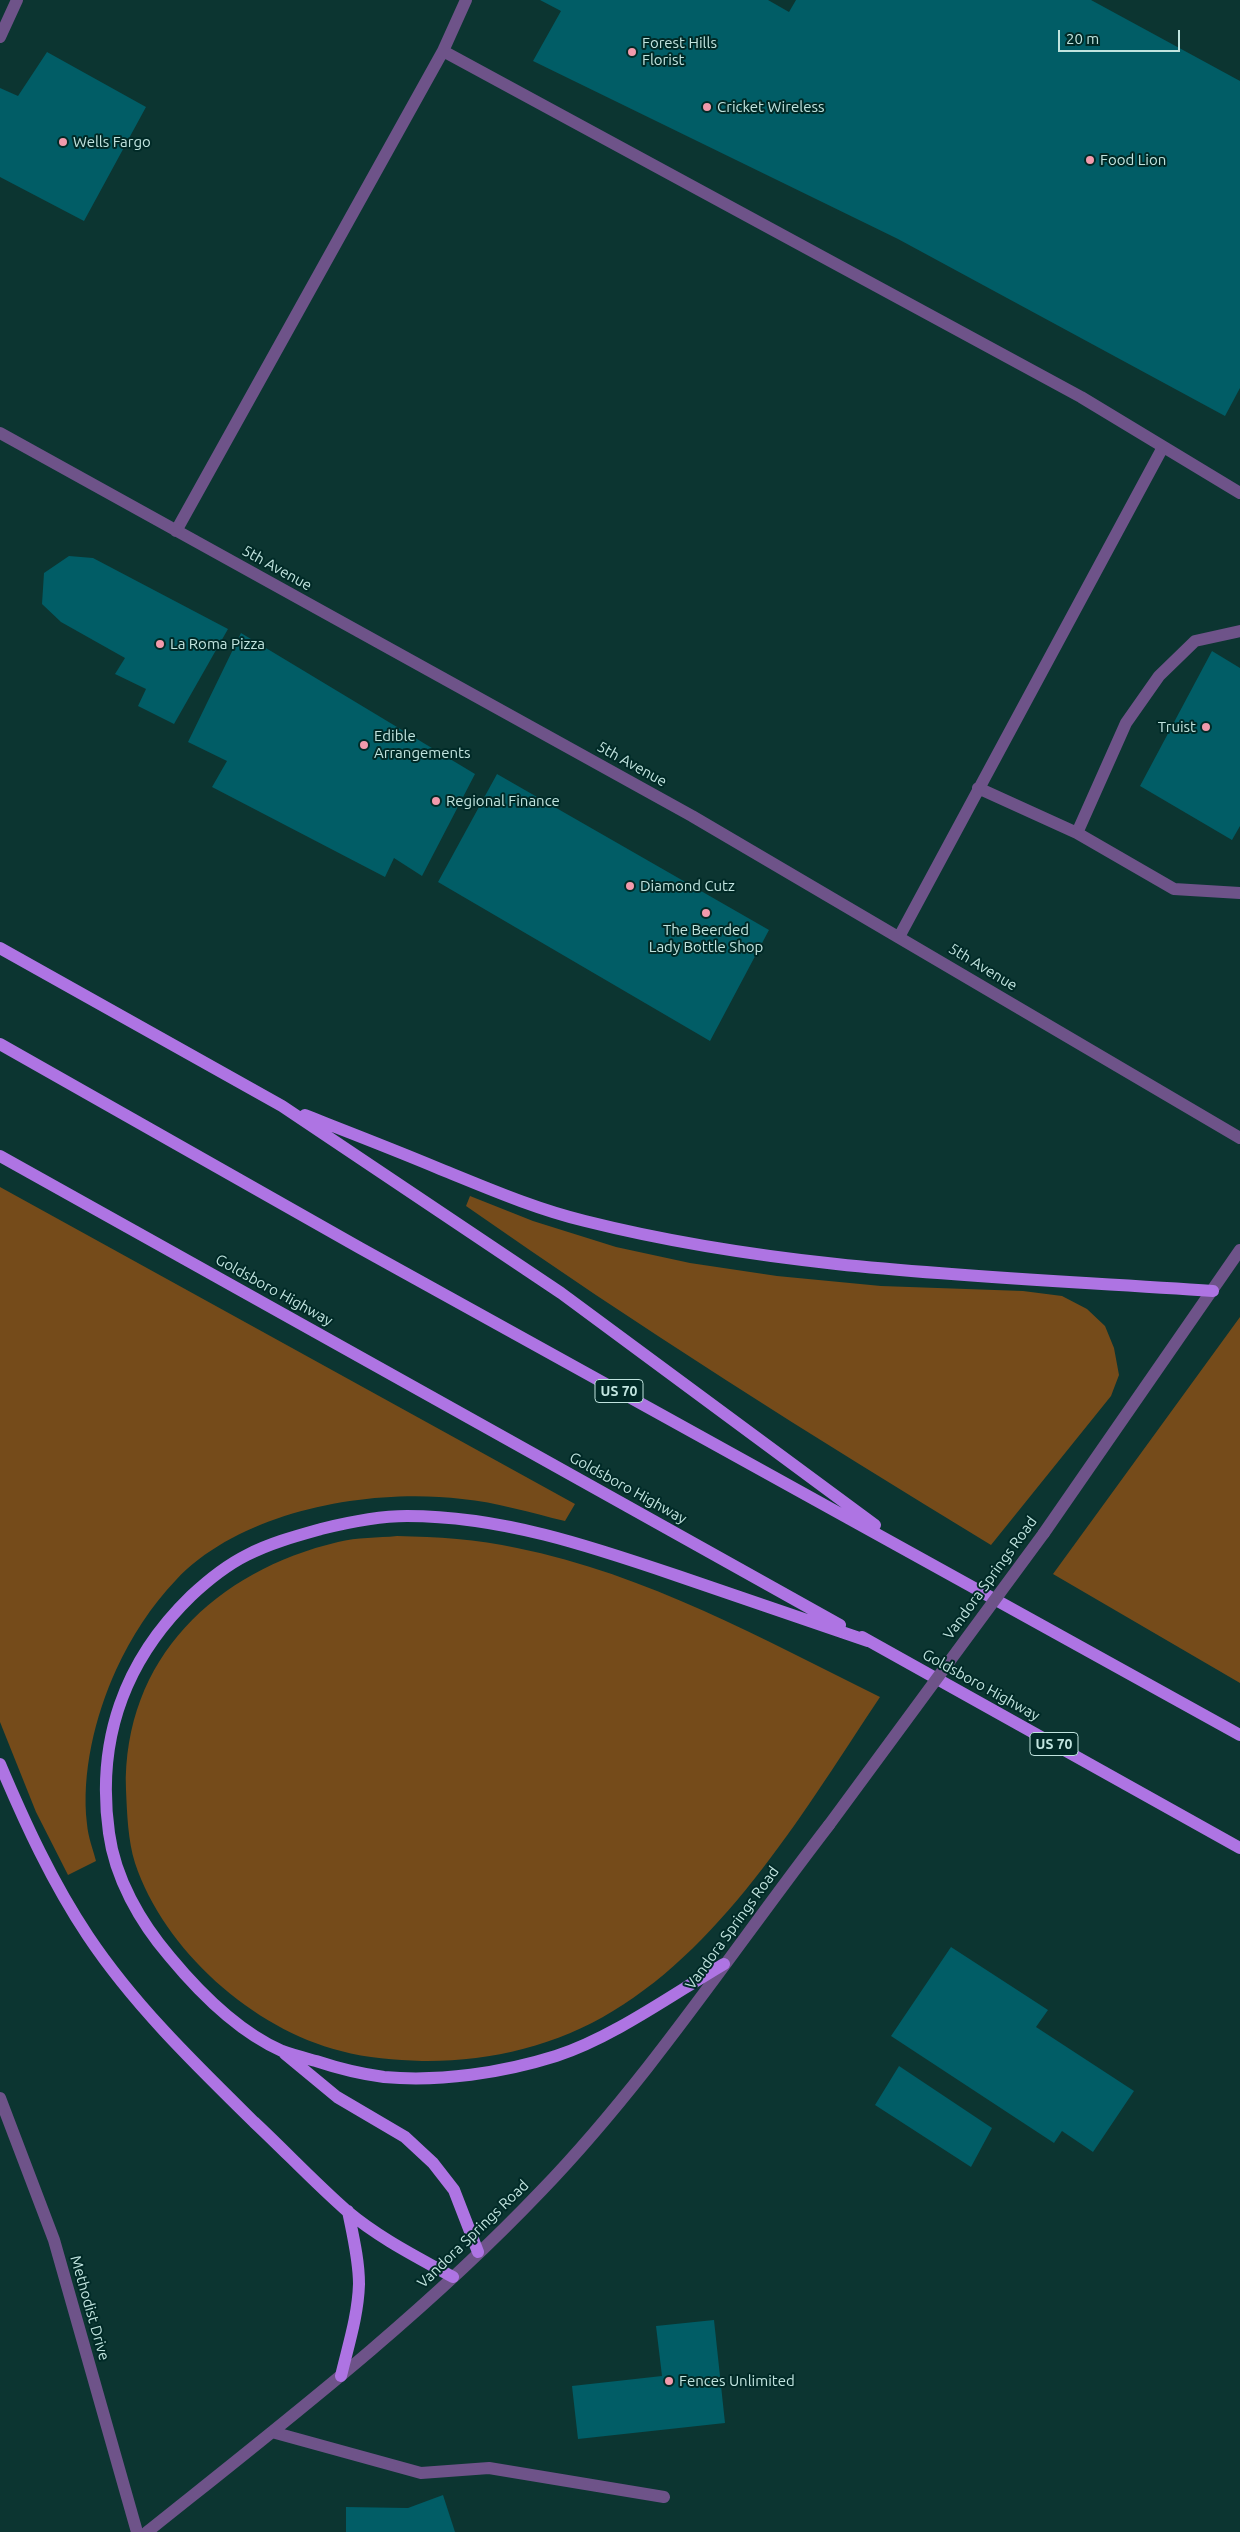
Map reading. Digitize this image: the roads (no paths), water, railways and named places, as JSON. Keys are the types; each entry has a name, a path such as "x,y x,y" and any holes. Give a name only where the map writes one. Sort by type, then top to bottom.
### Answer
{"main road":[{"path":"0,948 282,1106 561,1293 915,1555"},
{"name":"US 70","path":"0,1044 360,1248 1240,1735"},
{"path":"282,1106 500,1193 583,1220 682,1242 774,1258 867,1269 1213,1291"},
{"name":"Goldsboro Highway","path":"0,1156 1240,1848"},
{"path":"478,2252 454,2190 433,2163 405,2137 336,2097 281,2050 234,2020 191,1982 152,1936 127,1892 109,1837 105,1778 114,1723 134,1667 167,1619 206,1582 246,1555 297,1536 348,1522 403,1516 453,1518 509,1526 563,1539 868,1641"},
{"path":"0,1764 20,1811 60,1889 88,1936 122,1984 184,2053 348,2212 402,2249 453,2277"},
{"path":"281,2050 332,2066 383,2077 438,2077 502,2070 560,2055 610,2031 724,1964"},
{"path":"340,2376 355,2320 359,2286 357,2256 348,2212"}],"street":[{"path":"0,37 17,0"},
{"path":"176,530 443,51 466,0"},
{"path":"443,51 1081,397 1240,493"},
{"name":"5th Avenue","path":"0,433 692,816 1240,1138"},
{"path":"899,937 1163,447"},
{"path":"1077,833 1126,723 1159,676 1194,641 1240,631"},
{"path":"978,788 1077,833 1174,889 1240,893"},
{"name":"Vandora Springs Road","path":"147,2532 340,2376 453,2277 540,2192 605,2120 663,2049 1044,1533 1240,1250"},
{"name":"Methodist Drive","path":"0,2098 54,2240 137,2532"},
{"path":"272,2432 421,2473 489,2468 664,2497"}],"place":[{"name":"Forest Hills Florist","path":"632,52"},
{"name":"Cricket Wireless","path":"707,107"},
{"name":"Wells Fargo","path":"63,142"},
{"name":"Food Lion","path":"1090,160"},
{"name":"La Roma Pizza","path":"160,644"},
{"name":"Truist","path":"1206,727"},
{"name":"Edible Arrangements","path":"364,745"},
{"name":"Regional Finance","path":"436,801"},
{"name":"Diamond Cutz","path":"630,886"},
{"name":"The Beerded Lady Bottle Shop","path":"706,913"},
{"name":"Fences Unlimited","path":"669,2381"}]}
